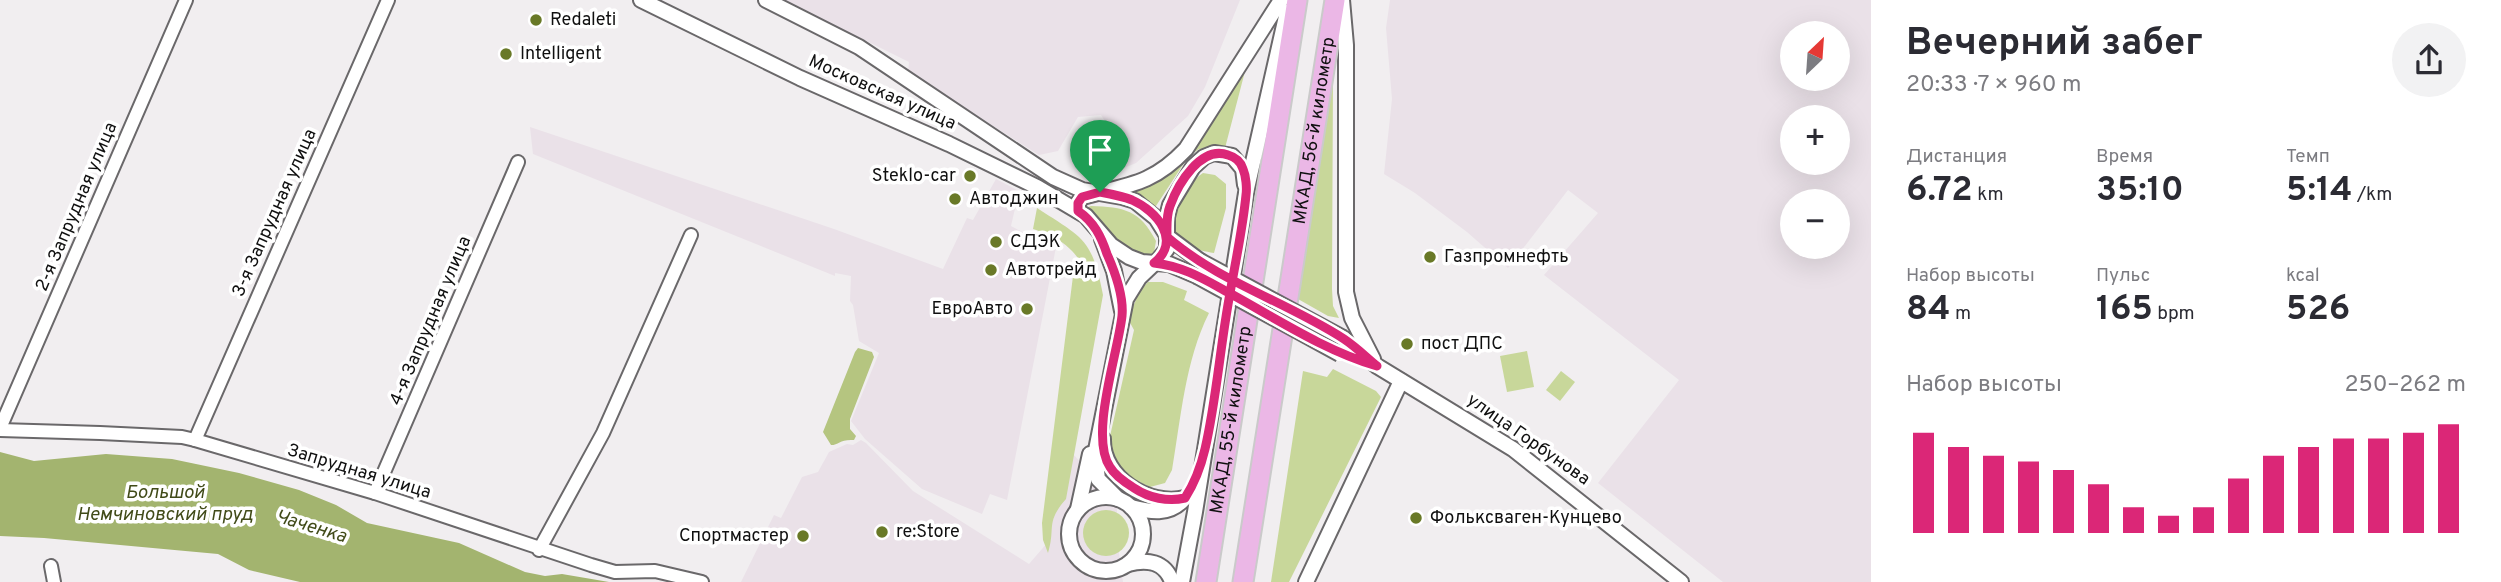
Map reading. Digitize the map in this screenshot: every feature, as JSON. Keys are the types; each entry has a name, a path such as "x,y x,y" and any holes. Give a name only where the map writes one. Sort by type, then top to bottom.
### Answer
{"highway":[{"name":"МКАД, 55-й километр","path":"1206,582 1297,0"},
{"name":"МКАД, 56-й километр","path":"1243,582 1335,0"}],"street":[{"name":"2-я Запрудная улица","path":"0,429 186,0"},
{"name":"3-я Запрудная улица","path":"195,440 388,0"},
{"name":"Московская улица","path":"641,0 800,79 949,144 1037,187 1086,216 1111,245 1129,257 1154,263"},
{"name":"Московская улица","path":"766,0 859,47 1039,169 1083,190 1122,197 1146,209 1156,218 1167,237"},
{"path":"1078,211 1078,203 1082,197 1150,178 1170,166 1186,149 1281,0"},
{"path":"1182,582 1246,193 1289,0"},
{"path":"1342,0 1346,45 1346,292 1352,318 1377,366"},
{"path":"1128,564 1138,553 1143,540 1142,525 1125,503 1104,486 1096,471 1095,455 1122,313 1139,278 1167,249 1167,217 1170,205 1193,167 1204,156 1223,153 1238,161 1243,169 1246,193"},
{"name":"4-я Запрудная улица","path":"375,493 518,162"},
{"path":"1099,232 1114,271 1122,313"},
{"path":"539,550 603,433 691,235"},
{"name":"улица Горбунова","path":"1167,237 1198,269 1340,354 1377,366"},
{"name":"улица Горбунова","path":"1154,263 1198,269 1343,338 1377,366 1513,449 1681,582"},
{"path":"1340,354 1350,354 1357,349 1361,340 1360,333"},
{"path":"1306,582 1401,381"},
{"path":"1103,417 1105,456 1109,467 1116,474 1146,495 1171,500 1185,498"},
{"path":"1103,417 1091,444 1079,509 1071,522 1069,536 1076,556 1087,566 1101,571 1115,570 1139,561 1156,564 1169,574 1172,582"},
{"name":"Запрудная улица","path":"0,429 195,440 375,493 539,550 615,572 655,571 702,582"},
{"path":"1079,509 1097,498 1161,512 1180,504 1195,477 1205,450"},
{"path":"51,566 54,582"}],"shaded area":[{"path":"784,0 1240,0 1205,87 1188,116 1136,163 1106,175 1091,174 1112,132 1101,115 1078,117 1058,151 1039,155 908,73 909,62"},
{"path":"1390,0 1871,0 1871,582 1723,582 1598,483 1679,380 1544,275 1598,213 1568,190 1508,268 1467,232 1415,193 1384,174 1392,99 1386,28"},
{"path":"1249,56 1225,148 1199,149 1188,157 1154,209 1125,193 1161,177"},
{"path":"1333,74 1332,289 1333,306 1339,318 1328,316 1298,299"},
{"path":"530,127 834,229 943,269 967,218 973,220 996,179 1019,191 1011,226 1024,233 1057,242 1007,500 990,494 982,514 922,489 865,439 851,421 879,353 859,341 850,301 851,276 835,273 835,276 533,154"},
{"path":"1203,173 1215,175 1226,184 1226,208 1214,253 1183,243 1173,230 1176,211 1191,185"},
{"path":"1091,206 1122,209 1137,217 1156,241 1154,253 1133,252 1114,241 1083,209"},
{"path":"1037,208 1083,241 1095,262 1103,295 1066,499 1053,520 1048,553 1043,540 1042,523 1073,276 1088,274 1066,245 1033,229"},
{"path":"1148,282 1163,282 1187,291 1184,300 1209,313 1189,370 1172,470 1165,483 1150,487 1117,467 1108,445 1134,330 1128,319 1140,290"},
{"path":"858,348 872,352 874,357 850,419 850,429 856,436 854,440 831,445 823,432"},
{"path":"1527,351 1534,387 1507,392 1500,356"},
{"path":"1333,369 1376,391 1381,397 1289,582 1271,582 1303,371 1327,377"},
{"path":"1561,371 1575,382 1560,401 1546,390"},
{"path":"861,440 913,491 1029,564 1048,542 1045,513 1073,454 1084,466 1117,471 1117,539 1123,582 741,582 774,515 781,518 802,477 818,472 829,452"},
{"path":"1106,510 1122,517 1129,533 1122,549 1106,556 1090,549 1083,533 1090,517"}],"water":[{"name":"Большой Немчиновский пруд","path":"0,452 34,461 106,454 172,459 239,473 299,490 336,505 367,523 459,543 525,572 545,576 562,574 609,582 300,582 249,570 218,554 0,536"}],"place":[{"name":"Redaleti","path":"536,20"},
{"name":"Intelligent","path":"506,54"},
{"name":"Steklo-car","path":"970,176"},
{"name":"Автоджин","path":"955,199"},
{"name":"СДЭК","path":"996,242"},
{"name":"Газпромнефть","path":"1430,257"},
{"name":"Автотрейд","path":"991,270"},
{"name":"ЕвроАвто","path":"1027,309"},
{"name":"пост ДПС","path":"1407,344"},
{"name":"Фольксваген-Кунцево","path":"1416,518"},
{"name":"re:Store","path":"882,532"},
{"name":"Спортмастер","path":"803,536"}],"route":[{"path":"1100,192 1082,197 1078,203 1078,211 1086,216 1099,232 1118,284 1122,313 1103,417 1103,445 1109,467 1136,490 1159,499 1185,498 1205,450 1219,359 1235,258 1246,193 1243,169 1238,161 1223,153 1204,156 1193,167 1170,205 1167,237 1200,261 1271,300 1343,338 1377,366 1340,354 1269,315 1197,276 1182,268 1154,263 1167,249 1167,237 1163,227 1135,201 1100,192"}],"water label":[{"name":"Чаченка","path":"311,527"}]}
